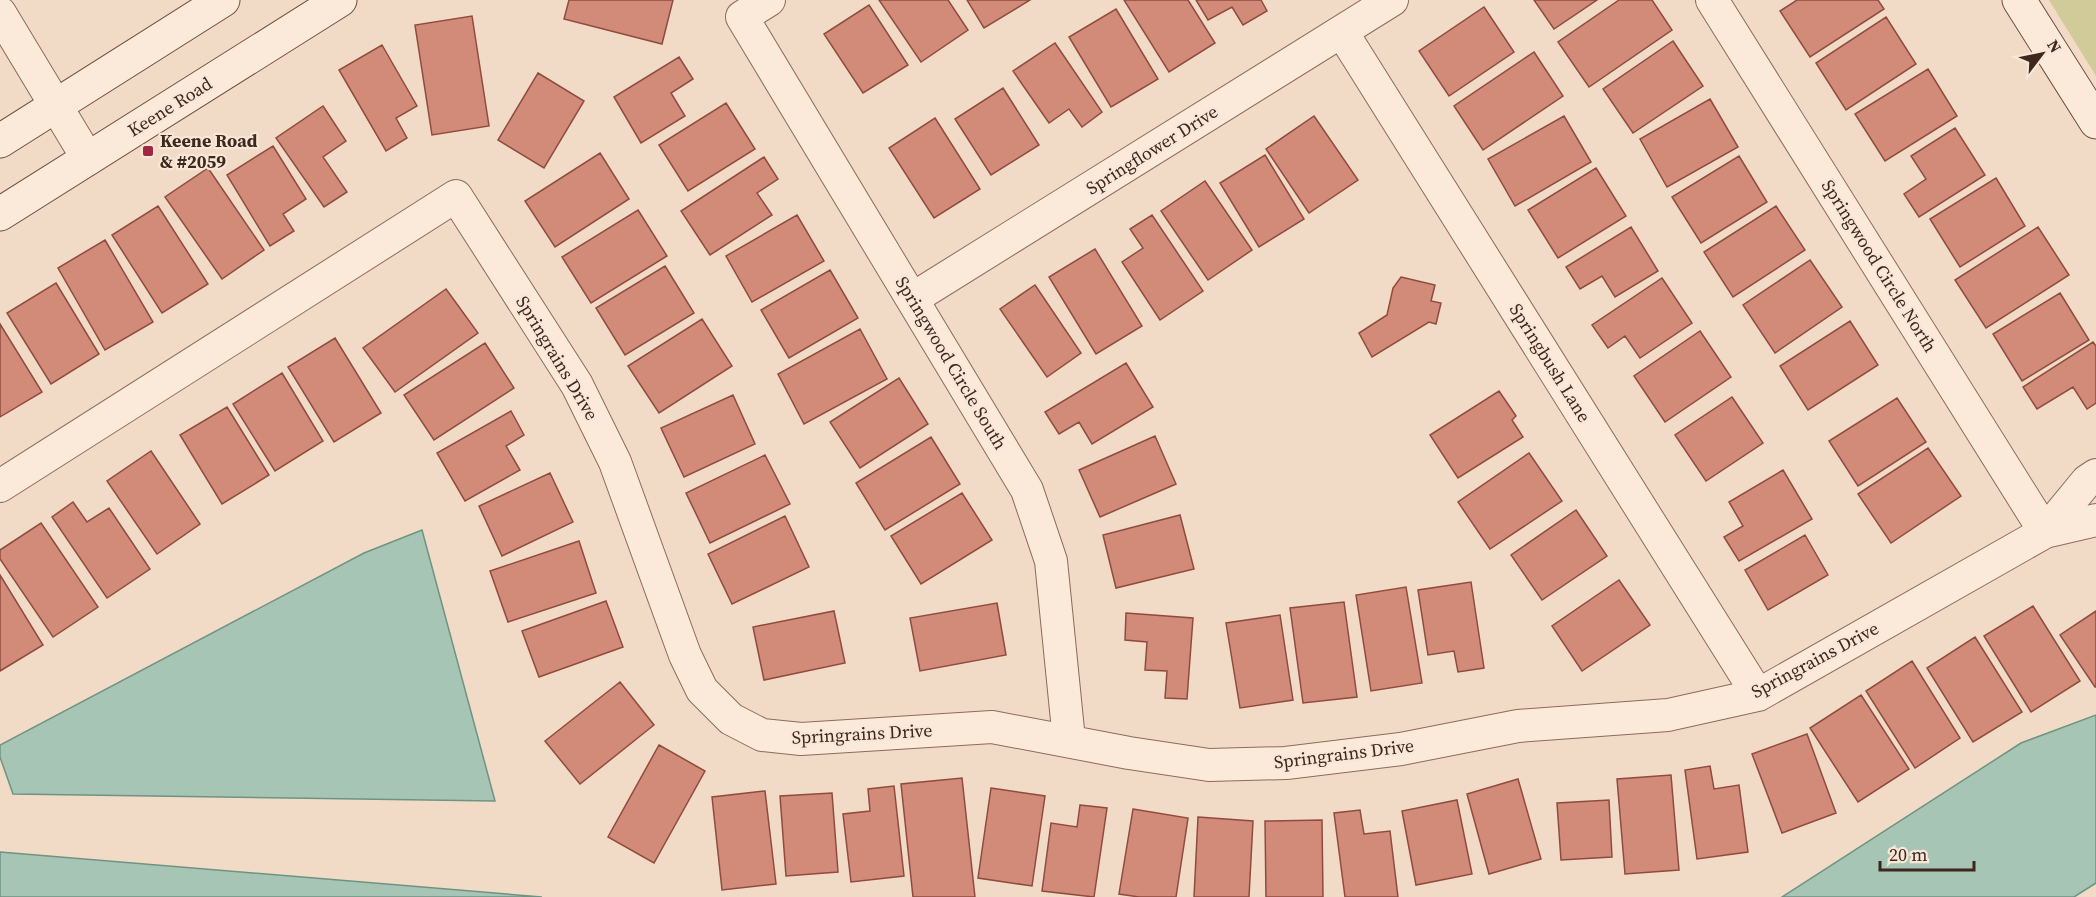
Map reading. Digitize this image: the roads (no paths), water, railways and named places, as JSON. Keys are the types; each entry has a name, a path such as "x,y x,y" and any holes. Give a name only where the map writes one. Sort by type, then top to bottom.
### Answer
{"main road":[{"path":"0,141 223,0"},
{"name":"Keene Road","path":"0,214 340,0"},
{"path":"2019,0 2096,122"}],"street":[{"name":"Springwood Circle South","path":"769,0 742,16 1027,490 1051,561 1068,740"},
{"name":"Springflower Drive","path":"912,299 1392,0"},
{"name":"Springwood Circle North","path":"1712,0 2045,532"},
{"path":"0,13 88,159"},
{"name":"Springbush Lane","path":"1342,32 1758,694"},
{"name":"Springrains Drive","path":"0,486 456,196 577,385 615,462 685,655 702,690 731,719 762,735 801,740 992,727 1129,753 1209,765 1286,763 1401,749 1518,726 1668,715 1758,694 2045,532 2096,520"},
{"name":"Springrains Drive","path":"2045,532 2087,481 2096,475"}],"place":[{"name":"Keene Road & #2059","path":"148,151"}]}
